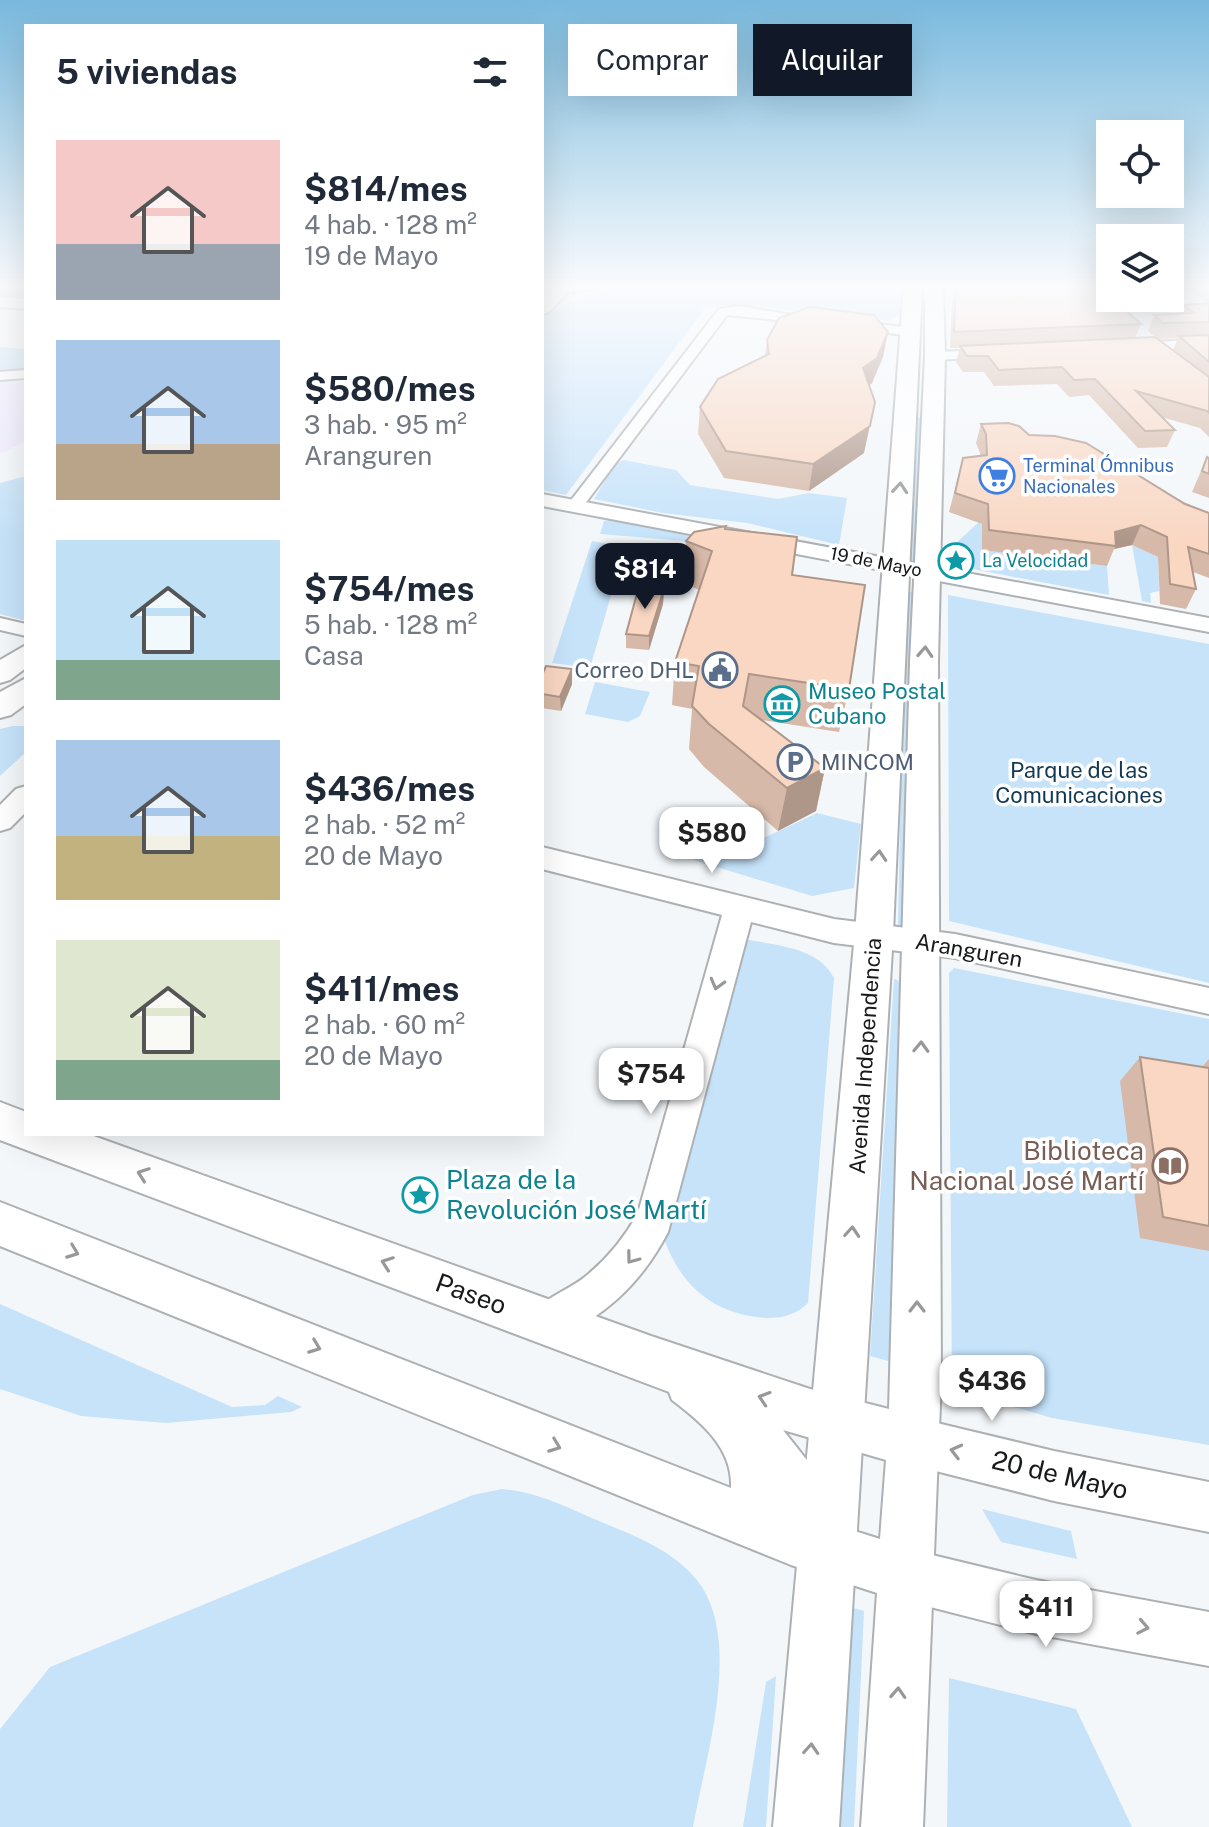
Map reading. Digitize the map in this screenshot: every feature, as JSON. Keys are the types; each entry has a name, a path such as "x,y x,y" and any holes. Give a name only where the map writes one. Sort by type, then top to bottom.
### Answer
{"highway":[{"name":"Avenida Independencia","path":"806,1827 874,933 908,370"},
{"path":"907,387 934,416"},
{"path":"0,708 14,669"},
{"path":"0,723 24,717"}],"main road":[{"path":"892,1827 912,1441 923,941 924,662 935,370"},
{"path":"0,1121 24,1130"},
{"name":"Paseo","path":"39,1136 667,1367 912,1441"},
{"path":"0,1224 826,1549 903,1574 1036,1607 1209,1639"},
{"path":"667,1367 725,1410 775,1463 806,1503 826,1549"},
{"path":"725,1410 758,1478 757,1523"},
{"name":"20 de Mayo","path":"912,1441 1054,1476 1209,1507"}],"street":[{"path":"575,506 679,370"},
{"path":"0,376 24,374"},
{"name":"19 de Mayo","path":"544,500 1209,625"},
{"path":"0,624 24,630"},
{"path":"0,821 24,798"},
{"name":"Aranguren","path":"544,859 834,931 874,933 923,941 1209,1001"},
{"path":"548,1322 582,1306 601,1291 644,1241 655,1219 739,909"}],"shaded area":[{"path":"24,382 24,442 0,454 0,383"}],"green space":[{"path":"544,370 659,370 566,495 544,490"},
{"path":"915,411 923,423 915,562 907,560"},
{"path":"624,460 676,470 690,485 778,499 809,493 847,498 839,545 747,523 663,513 594,499 614,465"},
{"path":"24,477 24,620 0,614 0,483"},
{"path":"617,518 724,537 722,544 600,534 604,521"},
{"path":"982,519 983,550 1107,566 1109,595 962,567 952,547"},
{"path":"592,541 625,547 590,668 552,663"},
{"path":"1132,545 1158,557 1159,591 1150,593 1151,603 1142,601"},
{"path":"905,591 913,592 906,788 910,929 899,928 898,924"},
{"name":"Parque de las Comunicaciones","path":"948,595 1209,644 1209,983 949,921"},
{"path":"595,682 650,692 640,716 628,722 585,714"},
{"path":"24,726 24,754 0,776 0,729"},
{"path":"817,813 861,824 854,888 812,896 684,857 677,850 681,839 738,850"},
{"path":"750,940 809,954 819,960 834,978 808,1303 790,1314 770,1318 738,1313 707,1299 684,1277 661,1230 739,942"},
{"path":"954,968 1209,1019 1209,1445 1052,1418 952,1389 949,973"},
{"path":"894,979 907,984 895,1363 870,1356"},
{"path":"0,1304 232,1407 265,1405 278,1396 302,1407 291,1412 166,1423 81,1416 0,1389"},
{"path":"502,1489 555,1502 646,1542 672,1557 702,1587 713,1612 719,1641 719,1672 717,1705 693,1827 0,1827 0,1729 50,1667 473,1495"},
{"path":"982,1509 1071,1531 1077,1559 1001,1542"},
{"path":"843,1605 864,1611 854,1827 832,1827"},
{"path":"776,1676 766,1827 743,1827 766,1682"},
{"path":"949,1678 1076,1709 1132,1827 947,1827"}],"building":[{"path":"736,370 864,370 875,402 870,426 813,464 726,451 700,407 718,379"},
{"path":"1065,370 1200,370 1209,377 1209,413 1136,391 1175,430 1145,431 1095,379 1074,380"},
{"path":"1008,423 1019,426 1029,435 1055,436 1086,443 1185,504 1209,513 1209,554 1188,547 1196,589 1170,584 1167,537 1141,525 1115,532 1116,546 989,530 988,504 955,493 963,458 987,455 986,434 981,424"},
{"path":"1209,458 1209,474 1202,471"},
{"path":"726,526 725,529 797,537 792,575 865,585 849,689 749,674 743,706 825,768 787,788 709,724 692,706 699,666 675,662 712,551 686,541 694,532"},
{"path":"639,586 664,589 649,636 626,634"},
{"path":"546,666 572,669 560,697 544,694"},
{"path":"1140,1057 1209,1068 1209,1226 1163,1217"}],"place":[{"name":"Terminal Ómnibus Nacionales","path":"997,476"},
{"name":"La Velocidad","path":"956,561"},
{"name":"Correo DHL","path":"720,670"},
{"name":"Museo Postal Cubano","path":"782,704"},
{"name":"MINCOM","path":"795,762"},
{"name":"Biblioteca Nacional José Martí","path":"1170,1166"},
{"name":"Plaza de la Revolución José Martí","path":"420,1195"}]}
